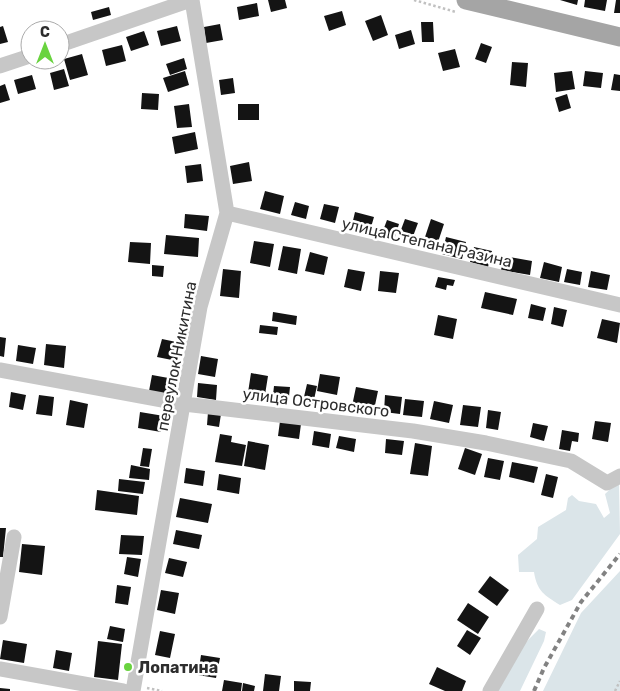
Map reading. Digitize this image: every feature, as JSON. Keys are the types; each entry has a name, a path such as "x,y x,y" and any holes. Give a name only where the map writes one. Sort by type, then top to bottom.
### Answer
{"main road":[{"path":"466,0 620,37"}],"street":[{"path":"70,43 192,0"},
{"name":"переулок Никитина","path":"134,691 200,307 227,213 192,0"},
{"path":"0,66 20,59"},
{"name":"улица Степана Разина","path":"227,213 620,306"},
{"name":"улица Островского","path":"0,370 184,404 413,431 486,442 571,461 607,483 620,476"},
{"path":"0,617 14,537"},
{"path":"490,691 537,609"},
{"path":"0,669 124,691"}],"path":[{"path":"615,691 620,681"}],"shaded area":[{"path":"619,481 620,534 572,600 560,605 542,592 537,584 534,572 519,572 518,555 537,539 538,527 566,510 568,498 572,495 579,501 596,504 604,518 610,513 605,494"},
{"path":"620,571 620,691 543,691 581,613"},
{"path":"539,629 546,632 544,641 520,691 497,691 524,644"}],"building":[{"path":"268,0 285,0 287,8 271,12"},
{"path":"560,0 578,0 577,5"},
{"path":"585,0 607,0 605,11 584,7"},
{"path":"616,0 620,0 620,13 614,13"},
{"path":"257,3 259,16 239,20 237,7"},
{"path":"109,7 111,15 93,20 91,12"},
{"path":"342,11 346,25 329,31 324,16"},
{"path":"381,15 388,35 373,41 365,21"},
{"path":"421,22 433,22 434,42 422,42"},
{"path":"220,24 223,40 206,43 204,27"},
{"path":"3,26 8,42 0,44 0,27"},
{"path":"177,26 181,41 161,46 157,31"},
{"path":"411,30 415,44 399,49 395,35"},
{"path":"144,31 149,45 131,51 126,37"},
{"path":"481,43 492,47 486,63 475,59"},
{"path":"122,45 126,61 106,66 102,50"},
{"path":"455,49 460,67 443,71 438,53"},
{"path":"82,54 88,75 70,80 67,70 70,70 70,57"},
{"path":"184,58 187,69 170,75 166,64"},
{"path":"512,62 528,63 526,87 510,85"},
{"path":"64,70 69,86 54,90 50,73"},
{"path":"185,71 189,85 168,92 163,78"},
{"path":"572,71 575,89 556,92 554,73"},
{"path":"585,71 603,73 601,88 583,86"},
{"path":"614,74 620,75 620,91 611,90"},
{"path":"32,75 36,89 18,94 14,80"},
{"path":"233,78 235,93 221,95 219,80"},
{"path":"5,84 10,100 0,103 0,86"},
{"path":"142,93 159,94 158,110 141,109"},
{"path":"567,94 571,108 559,112 555,98"},
{"path":"189,104 192,127 177,128 174,106"},
{"path":"238,104 259,104 259,120 238,120"},
{"path":"195,132 198,149 175,154 172,137"},
{"path":"249,162 252,181 233,184 230,166"},
{"path":"201,164 203,181 187,183 185,166"},
{"path":"265,191 284,196 280,214 260,209"},
{"path":"295,202 309,206 306,219 291,215"},
{"path":"324,204 339,207 335,223 320,219"},
{"path":"355,212 374,217 369,234 351,229"},
{"path":"185,214 209,216 207,231 184,228"},
{"path":"405,219 418,223 412,239 399,235"},
{"path":"431,219 444,224 435,251 422,246"},
{"path":"387,220 399,224 394,240 381,236"},
{"path":"166,235 199,238 198,257 164,254"},
{"path":"446,237 466,242 462,259 442,254"},
{"path":"254,241 274,244 270,267 250,263"},
{"path":"130,242 151,243 150,264 128,262"},
{"path":"283,246 301,249 297,274 278,270"},
{"path":"474,247 492,251 488,267 470,262"},
{"path":"310,252 328,257 324,275 305,271"},
{"path":"504,256 532,261 530,275 501,270"},
{"path":"544,262 562,267 559,282 540,278"},
{"path":"152,265 164,266 163,277 152,276"},
{"path":"223,269 241,271 239,298 220,296"},
{"path":"348,269 365,272 361,291 344,287"},
{"path":"567,269 582,272 580,285 564,282"},
{"path":"380,271 399,273 396,293 378,291"},
{"path":"591,271 610,275 607,290 588,287"},
{"path":"438,277 455,280 453,286 447,285 446,290 435,287"},
{"path":"485,292 517,299 513,315 481,308"},
{"path":"531,304 546,308 543,321 528,318"},
{"path":"554,307 567,310 563,327 551,324"},
{"path":"273,312 297,316 296,325 272,321"},
{"path":"438,315 457,319 453,339 434,335"},
{"path":"602,319 620,323 617,343 597,338"},
{"path":"260,325 278,327 277,335 259,333"},
{"path":"0,337 6,338 4,357 0,356"},
{"path":"162,339 181,343 177,361 157,357"},
{"path":"46,344 66,346 64,368 44,365"},
{"path":"18,345 36,348 33,364 16,361"},
{"path":"201,356 218,359 215,377 198,374"},
{"path":"251,373 268,376 264,401 247,399"},
{"path":"320,374 340,377 337,395 317,391"},
{"path":"152,375 174,379 171,395 149,391"},
{"path":"198,383 217,385 216,400 197,397"},
{"path":"307,384 317,386 313,404 303,401"},
{"path":"274,386 290,387 288,406 272,404"},
{"path":"356,387 378,391 374,410 352,406"},
{"path":"11,392 26,395 23,410 9,407"},
{"path":"39,395 54,397 52,416 36,414"},
{"path":"385,395 402,397 400,414 384,412"},
{"path":"405,399 424,401 422,417 403,415"},
{"path":"70,400 88,404 84,428 66,425"},
{"path":"434,401 453,405 449,423 430,419"},
{"path":"463,405 481,407 478,427 460,425"},
{"path":"488,410 501,412 498,430 486,428"},
{"path":"140,412 164,416 161,432 138,428"},
{"path":"208,412 221,414 219,427 207,425"},
{"path":"280,421 301,424 299,439 278,436"},
{"path":"595,421 611,423 608,442 592,439"},
{"path":"533,423 548,426 544,441 530,437"},
{"path":"562,430 579,433 578,442 572,441 570,451 559,449"},
{"path":"314,431 331,434 329,448 312,445"},
{"path":"220,434 232,436 231,442 246,445 242,466 215,462"},
{"path":"339,436 356,439 354,452 336,448"},
{"path":"386,439 404,441 402,455 385,453"},
{"path":"248,441 269,445 265,470 244,466"},
{"path":"415,443 432,446 428,476 410,474"},
{"path":"143,448 152,449 149,467 140,466"},
{"path":"465,448 482,454 475,475 458,469"},
{"path":"488,458 504,461 500,480 484,477"},
{"path":"512,462 538,467 534,483 509,477"},
{"path":"131,465 150,469 149,480 129,478"},
{"path":"186,468 205,471 203,486 184,483"},
{"path":"219,474 241,478 239,494 217,490"},
{"path":"546,474 558,477 553,498 541,495"},
{"path":"119,479 145,482 143,494 118,491"},
{"path":"97,490 139,496 137,515 95,510"},
{"path":"180,498 212,504 208,523 176,517"},
{"path":"0,528 6,528 3,557 0,557"},
{"path":"176,530 202,535 199,549 173,544"},
{"path":"121,535 144,536 142,555 119,554"},
{"path":"22,544 45,546 42,575 19,572"},
{"path":"127,557 141,559 138,577 124,574"},
{"path":"169,558 187,562 183,577 165,573"},
{"path":"490,576 509,590 497,606 478,592"},
{"path":"117,585 131,587 128,605 115,603"},
{"path":"161,590 179,593 175,614 157,610"},
{"path":"468,603 489,617 478,634 457,620"},
{"path":"110,626 125,629 123,642 107,639"},
{"path":"467,630 481,638 470,655 457,646"},
{"path":"160,631 175,634 170,658 155,655"},
{"path":"3,640 27,644 24,663 0,659"},
{"path":"98,641 122,644 118,680 94,677"},
{"path":"56,650 72,653 69,671 53,668"},
{"path":"201,655 220,658 216,678 198,675"},
{"path":"437,667 466,681 462,691 445,691 429,684"},
{"path":"265,674 281,676 279,691 263,691"},
{"path":"224,680 242,683 241,691 222,691"},
{"path":"294,681 311,682 310,691 294,691"},
{"path":"243,683 255,686 254,691 242,691"},
{"path":"0,688 10,689 10,691 0,691"}],"railway":[{"path":"534,691 544,668 581,602 620,554"}],"place":[{"name":"Лопатина","path":"128,667"}]}
